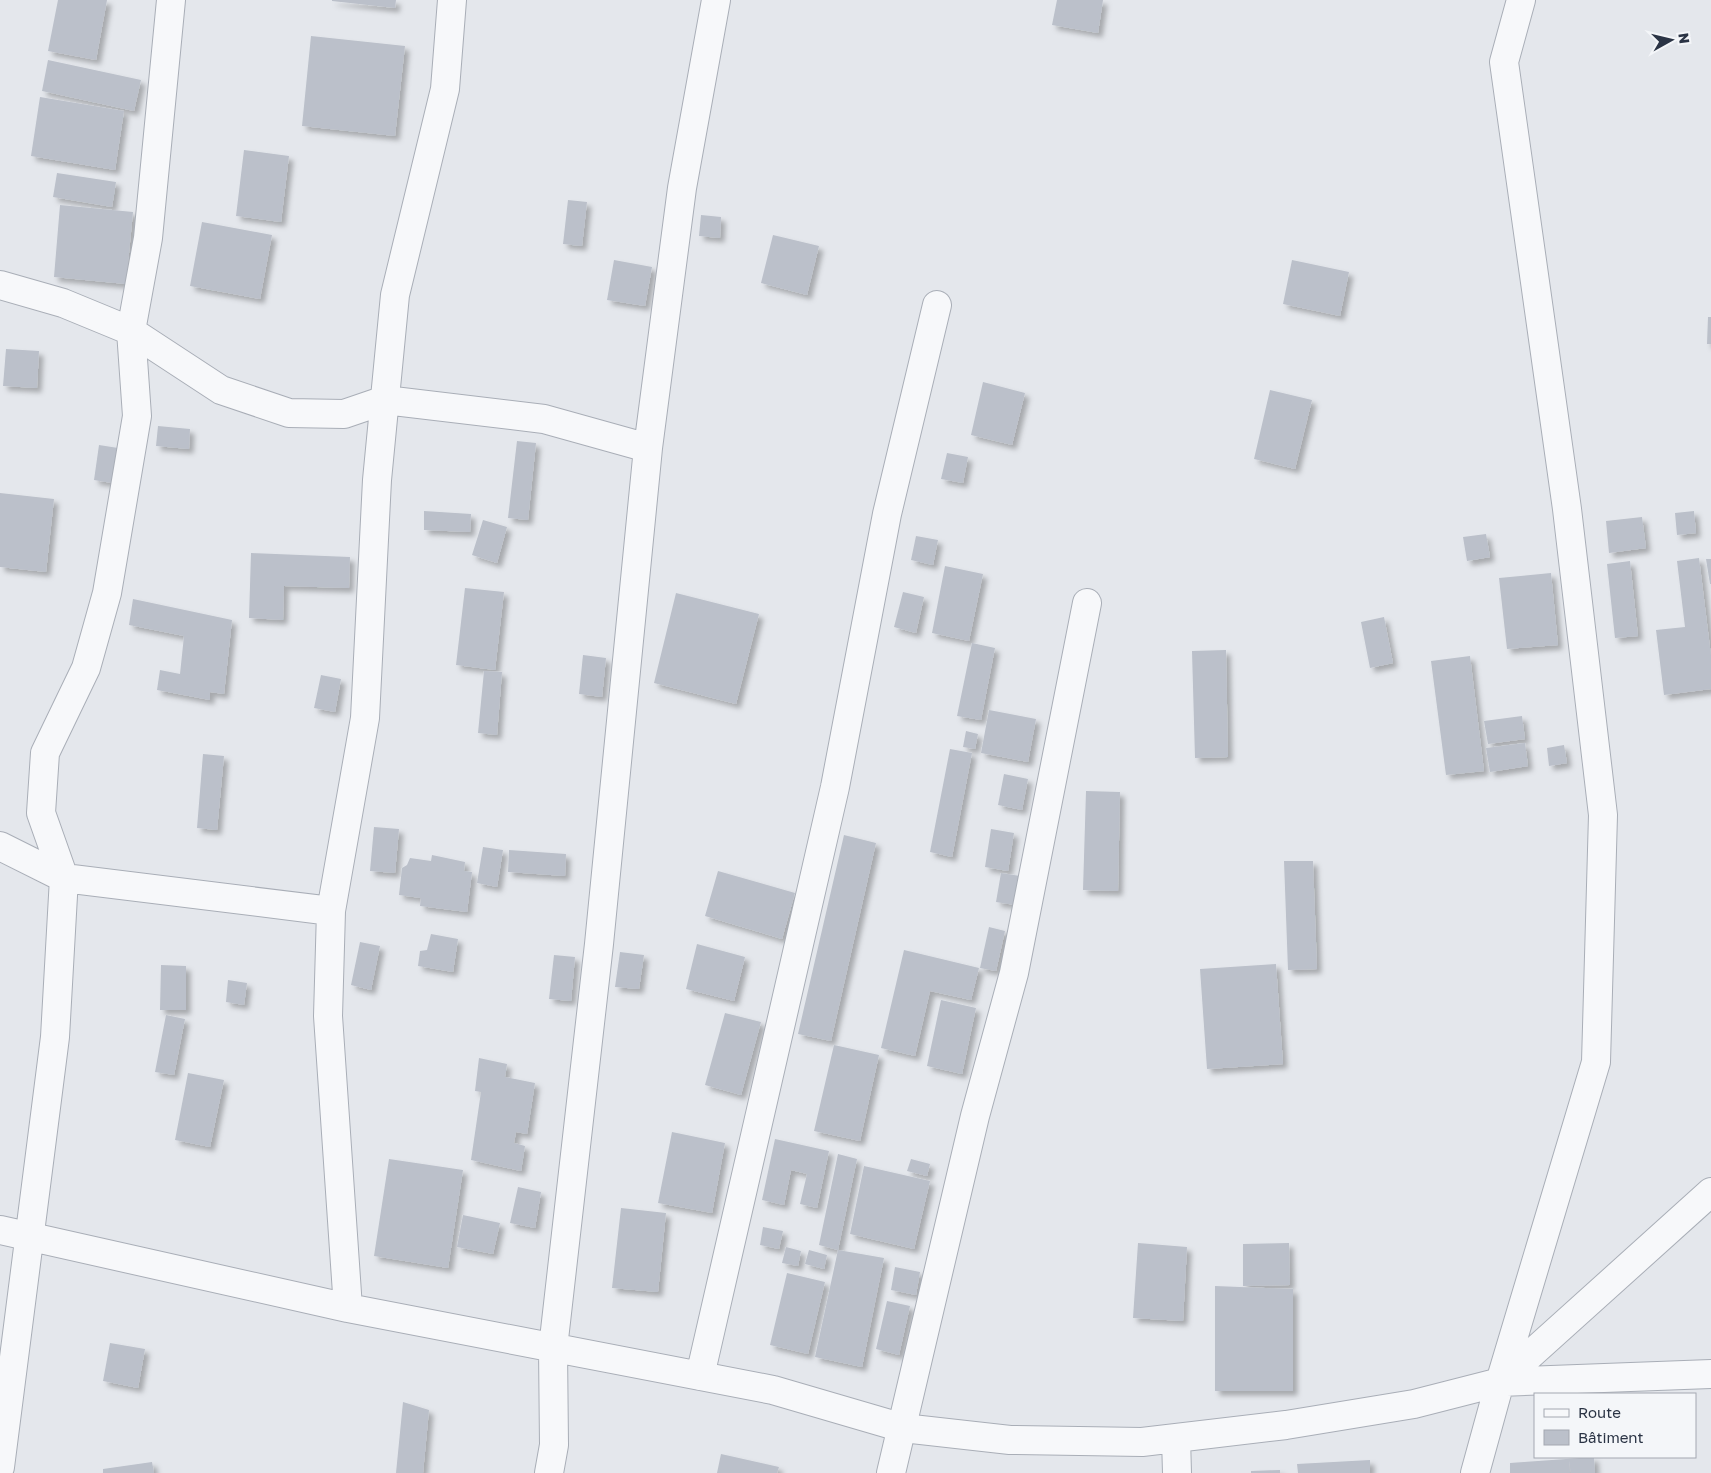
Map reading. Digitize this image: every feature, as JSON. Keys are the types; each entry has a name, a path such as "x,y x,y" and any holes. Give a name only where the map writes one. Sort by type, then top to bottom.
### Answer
{"street":[{"path":"0,1467 55,1037 64,878 42,813 46,753 86,668 107,593 137,416 131,331 148,238 171,0"},
{"path":"348,1308 328,1016 331,911 365,718 377,480 395,295 445,89 452,0"},
{"path":"549,1473 554,1445 553,1348 599,944 648,448 682,188 716,0"},
{"path":"1475,1473 1500,1382 1596,1062 1603,815 1567,509 1504,62 1521,0"},
{"path":"0,285 63,303 131,331 221,390 289,413 344,414 384,400 544,419 648,448"},
{"path":"700,1376 835,787 887,514 937,305"},
{"path":"891,1473 975,1116 1014,973 1087,603"},
{"path":"0,846 64,878 331,911"},
{"path":"1500,1382 1711,1192"},
{"path":"0,1230 348,1308 773,1390 903,1428 1010,1440 1142,1442 1286,1425 1395,1407 1500,1382 1711,1374"},
{"path":"1176,1438 1177,1473"}],"building":[{"path":"58,0 107,0 96,60 48,51"},
{"path":"332,0 396,0 395,8"},
{"path":"1057,0 1103,0 1098,33 1052,25"},
{"path":"311,36 405,46 395,136 302,126"},
{"path":"48,60 141,80 134,111 42,91"},
{"path":"40,97 124,111 115,170 31,156"},
{"path":"244,150 289,156 281,222 236,216"},
{"path":"57,173 116,182 112,207 53,197"},
{"path":"568,200 587,202 582,246 563,244"},
{"path":"60,205 133,212 126,284 54,277"},
{"path":"701,215 721,217 720,238 699,236"},
{"path":"202,222 272,235 260,299 190,286"},
{"path":"773,235 819,246 807,295 761,283"},
{"path":"614,260 652,267 645,306 607,300"},
{"path":"1292,260 1349,272 1340,316 1283,304"},
{"path":"1708,317 1711,317 1711,344 1707,344"},
{"path":"6,349 39,351 37,388 3,386"},
{"path":"983,382 1025,393 1012,445 971,435"},
{"path":"1270,390 1312,400 1295,469 1254,459"},
{"path":"158,426 190,429 189,449 156,446"},
{"path":"517,441 536,443 528,520 508,518"},
{"path":"99,445 118,448 112,483 94,480"},
{"path":"947,453 968,457 963,483 941,479"},
{"path":"0,493 54,499 46,572 0,567"},
{"path":"424,511 471,514 470,532 424,530"},
{"path":"1694,511 1696,533 1677,535 1675,513"},
{"path":"1642,517 1646,548 1609,553 1606,521"},
{"path":"483,520 507,527 497,563 472,555"},
{"path":"1486,534 1490,557 1467,561 1463,537"},
{"path":"916,536 938,540 933,565 911,560"},
{"path":"251,553 350,557 349,588 284,586 283,620 249,618"},
{"path":"1699,558 1711,656 1711,689 1664,695 1656,630 1685,627 1677,561"},
{"path":"1706,559 1711,559 1711,584 1710,584"},
{"path":"1630,561 1638,636 1615,638 1607,564"},
{"path":"945,566 983,574 969,641 932,633"},
{"path":"1551,573 1558,645 1507,649 1499,578"},
{"path":"465,588 504,592 495,670 456,665"},
{"path":"903,592 924,597 916,633 894,627"},
{"path":"676,593 759,614 736,704 654,683"},
{"path":"133,599 232,620 224,694 210,692 210,700 157,690 160,670 180,674 184,636 129,625"},
{"path":"1384,617 1393,663 1370,668 1361,622"},
{"path":"972,643 995,648 981,720 957,716"},
{"path":"1226,650 1228,757 1195,758 1192,651"},
{"path":"583,655 606,658 602,697 579,694"},
{"path":"1470,656 1484,771 1446,775 1431,661"},
{"path":"484,671 502,672 497,735 478,733"},
{"path":"321,675 341,679 335,712 314,708"},
{"path":"989,710 1036,719 1028,762 981,753"},
{"path":"1522,716 1525,739 1488,744 1484,721"},
{"path":"966,731 978,734 975,749 963,747"},
{"path":"1525,743 1528,766 1490,772 1486,748"},
{"path":"1564,745 1567,763 1549,766 1547,748"},
{"path":"950,749 972,753 952,857 930,852"},
{"path":"203,754 224,756 217,830 197,828"},
{"path":"1004,774 1028,779 1022,810 998,805"},
{"path":"1086,791 1120,792 1118,891 1083,890"},
{"path":"374,827 399,829 395,873 370,871"},
{"path":"991,829 1014,833 1008,871 985,867"},
{"path":"844,835 876,843 831,1041 798,1034"},
{"path":"483,847 503,850 497,887 477,883"},
{"path":"509,850 566,854 565,876 508,872"},
{"path":"432,855 465,862 464,871 472,872 467,912 420,906 421,898 399,895 402,868 407,865 410,858 431,861"},
{"path":"1284,861 1313,861 1317,969 1288,970"},
{"path":"718,871 795,893 782,939 705,916"},
{"path":"1001,873 1020,876 1015,905 996,902"},
{"path":"989,927 1005,931 996,971 980,968"},
{"path":"431,934 458,939 453,972 418,966 420,951 427,950"},
{"path":"360,942 380,946 371,990 351,985"},
{"path":"697,944 745,957 734,1001 686,989"},
{"path":"904,950 979,968 971,1000 930,991 915,1056 881,1048"},
{"path":"620,952 644,955 639,989 615,987"},
{"path":"554,955 575,957 571,1001 549,999"},
{"path":"1276,964 1283,1064 1207,1069 1200,969"},
{"path":"161,965 186,966 186,1010 160,1010"},
{"path":"228,980 247,983 244,1005 226,1002"},
{"path":"941,1000 976,1008 962,1074 927,1066"},
{"path":"725,1013 761,1022 741,1095 705,1085"},
{"path":"166,1015 185,1019 174,1075 155,1072"},
{"path":"834,1045 879,1055 860,1141 814,1131"},
{"path":"479,1058 507,1064 505,1077 535,1083 527,1134 516,1132 514,1143 525,1146 521,1171 471,1160 481,1092 475,1091"},
{"path":"188,1073 224,1080 210,1147 175,1140"},
{"path":"672,1132 725,1143 712,1213 658,1203"},
{"path":"775,1139 829,1151 817,1208 800,1204 807,1174 791,1170 784,1205 762,1200"},
{"path":"838,1154 857,1159 838,1250 819,1245"},
{"path":"389,1159 463,1170 448,1268 374,1256"},
{"path":"911,1159 930,1164 927,1176 907,1171"},
{"path":"864,1166 930,1181 914,1249 850,1234"},
{"path":"518,1187 541,1192 535,1228 510,1223"},
{"path":"621,1208 666,1213 658,1292 612,1288"},
{"path":"463,1215 500,1223 493,1254 457,1247"},
{"path":"763,1227 783,1231 779,1249 760,1245"},
{"path":"1138,1243 1187,1247 1183,1321 1133,1318"},
{"path":"1289,1243 1290,1285 1243,1286 1243,1244"},
{"path":"786,1247 801,1251 798,1266 782,1263"},
{"path":"809,1250 827,1255 824,1269 805,1264"},
{"path":"838,1250 884,1258 862,1367 815,1357"},
{"path":"895,1267 920,1272 916,1295 891,1290"},
{"path":"787,1273 825,1282 808,1354 770,1345"},
{"path":"1215,1286 1293,1289 1293,1391 1215,1391"},
{"path":"887,1301 910,1306 899,1355 876,1349"},
{"path":"110,1343 145,1349 138,1388 103,1381"},
{"path":"403,1402 429,1410 423,1473 396,1473"},
{"path":"721,1454 779,1467 777,1473 717,1473"},
{"path":"1594,1458 1595,1473 1571,1473 1569,1461 1570,1473 1510,1473 1510,1463"},
{"path":"1370,1460 1370,1473 1298,1473 1297,1464"},
{"path":"152,1462 154,1473 103,1473 103,1469"},
{"path":"1280,1470 1280,1473 1251,1473 1251,1471"}]}
